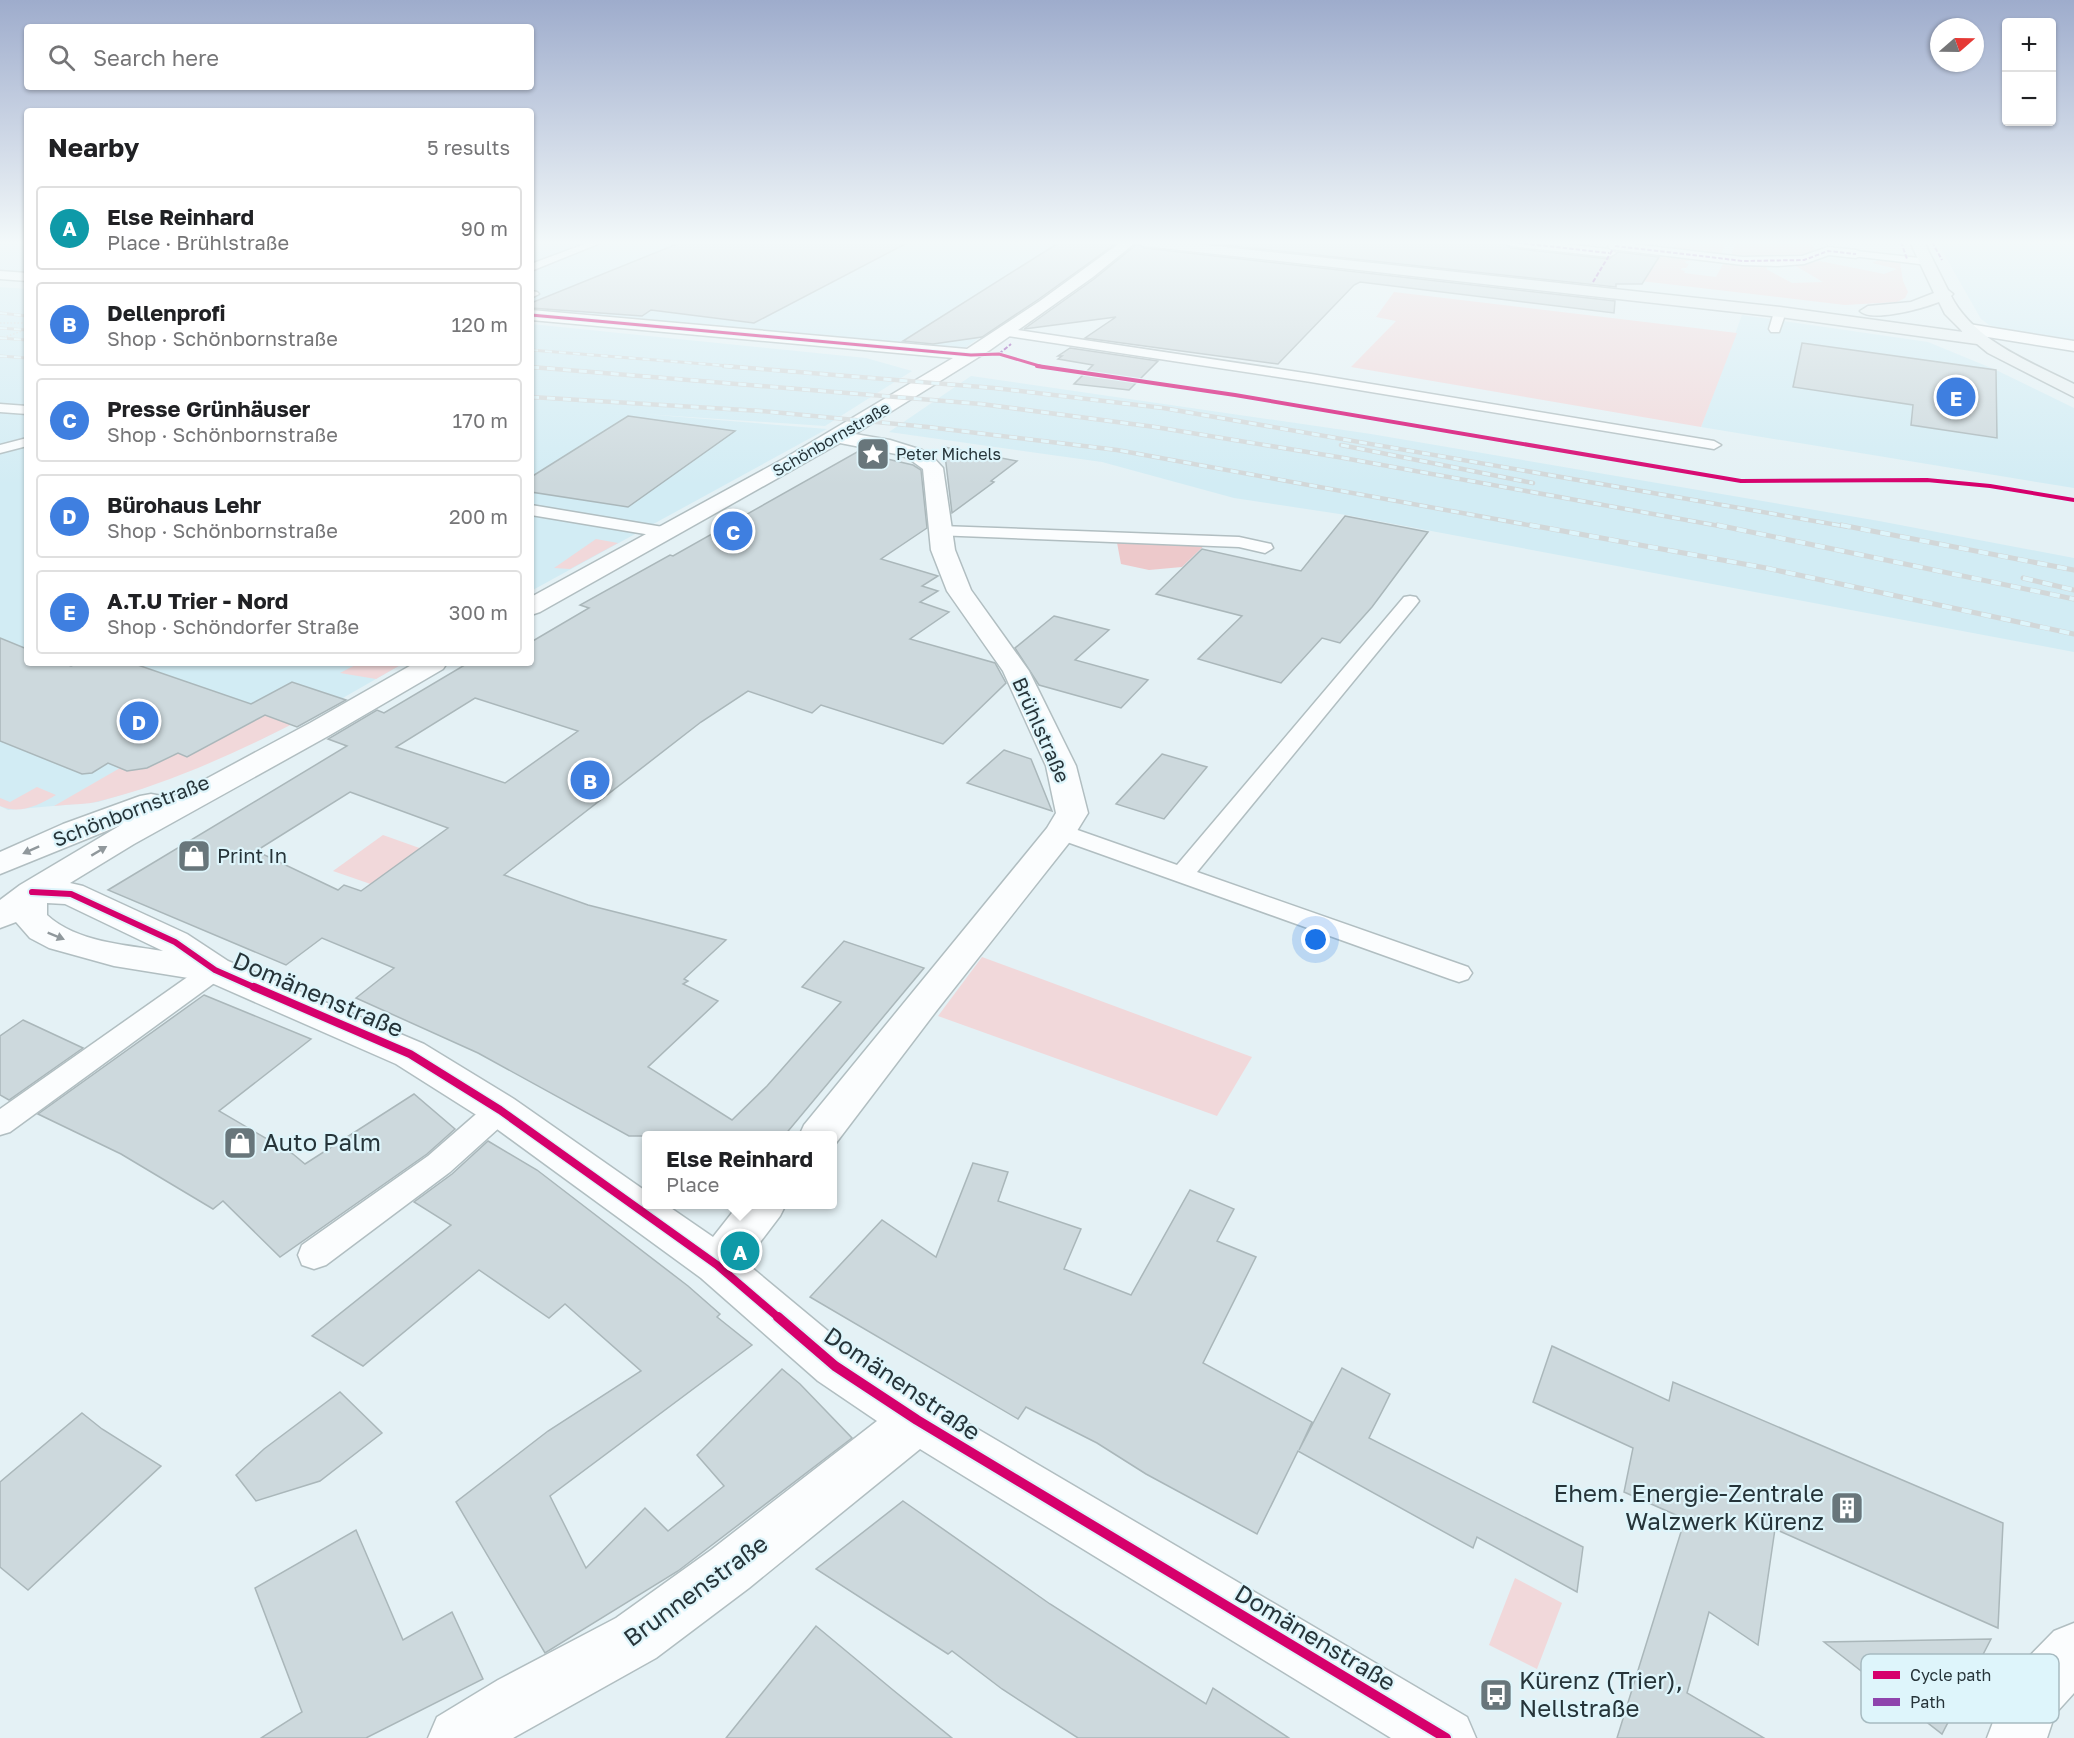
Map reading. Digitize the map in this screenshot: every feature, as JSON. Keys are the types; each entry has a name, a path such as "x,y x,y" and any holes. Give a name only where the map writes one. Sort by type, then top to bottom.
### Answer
{"main road":[{"path":"1878,323 1974,334"},
{"path":"1921,323 1974,334"},
{"path":"1963,323 1974,334 2074,391"}],"street":[{"path":"630,323 971,355"},
{"name":"Schönbornstraße","path":"534,605 663,532 839,437 971,355 1017,323"},
{"path":"1974,334 2072,361"},
{"name":"Brühlstraße","path":"823,1131 924,1001 1061,832 1072,813 1061,766 1016,671 959,591 943,550 936,477 928,460 904,449 839,437"},
{"name":"Schönbornstraße","path":"0,917 32,892 110,844 331,724 429,666"},
{"name":"Schönbornstraße","path":"0,864 74,831 262,761"},
{"path":"0,870 32,892"},
{"name":"Domänenstraße","path":"32,892 28,908 32,920 42,930 53,935 102,953 214,970 410,1054 500,1110 717,1265 835,1366 917,1420 1446,1738"},
{"path":"717,1265 761,1209"},
{"name":"Brunnenstraße","path":"458,1738 519,1701 636,1638 730,1569 917,1420"},
{"path":"2059,1667 2074,1651"},
{"path":"2017,1738 2022,1723"}],"lane":[{"path":"1775,329 1777,323"},
{"path":"1005,332 1311,378 1714,445"},
{"path":"0,408 24,410"},
{"path":"9,432 24,434"},
{"path":"0,448 24,443"},
{"path":"534,510 663,532"},
{"path":"940,531 1239,542 1265,548"},
{"path":"1182,875 1410,602"},
{"path":"1061,832 1459,973"},
{"path":"0,1124 214,970"},
{"path":"314,1255 439,1164 500,1110"}],"path":[{"path":"0,324 24,323"},
{"path":"0,339 24,330"}],"shaded area":[{"path":"0,323 24,323 24,666 399,666 341,699 262,739 144,788 98,802 8,810 0,806"},
{"path":"631,323 1000,323 962,350"},
{"path":"1394,323 1654,323 1737,333 1701,427 1351,367"},
{"path":"1739,323 1798,323 1928,342 1996,370 2074,408 2074,488 1701,427"},
{"path":"1986,323 2074,323 2074,341 2011,331"},
{"path":"534,324 866,358 912,371 825,426 644,414 827,429 534,589"},
{"path":"971,376 1371,434 1879,521 2074,558 2074,652 1346,515 1234,498 1102,462 889,432"},
{"path":"1115,532 1215,535 1182,567 1149,570 1121,564"},
{"path":"596,539 618,543 570,569 554,568"},
{"path":"353,666 399,666 376,679 340,673"},
{"path":"332,695 341,699 284,729 192,770 100,801 54,806 120,768 143,769 178,753 187,757 265,715 284,722"},
{"path":"37,787 56,795 22,809 7,809 0,806 0,798 10,802"},
{"path":"383,835 453,860 405,896 333,871"},
{"path":"982,957 1252,1057 1217,1116 938,1016"},
{"path":"1515,1578 1562,1603 1537,1669 1489,1645"}],"building":[{"path":"931,323 1003,323 982,337 933,344 903,341"},
{"path":"1032,323 1069,323 1024,329"},
{"path":"1107,323 1317,323 1278,364 1085,338"},
{"path":"1802,343 1996,370 1997,438 1911,425 1913,405 1793,387"},
{"path":"1070,348 1158,361 1129,390 1074,384 1093,365 1058,359 1062,356 1058,356"},
{"path":"628,416 735,431 628,507 534,492 534,475"},
{"path":"944,447 1017,461 991,481 994,482 952,513"},
{"path":"857,452 913,465 921,470 927,528 881,559 938,576 922,586 938,591 920,602 949,612 910,639 995,663 1006,683 943,744 821,705 812,713 748,691 701,722 504,875 588,905 726,940 684,979 688,981 683,984 718,1001 648,1067 732,1120 767,1086 841,1002 802,987 844,941 924,968 788,1131 642,1131 642,1136 629,1136 478,1053 356,998 394,968 322,938 286,965 108,890 347,746 328,739 377,710 384,713 463,666 534,666 534,640 589,608 580,605 670,555 673,556","holes":["475,698 578,731 505,783 396,747","350,792 448,828 361,891 344,885 338,890 256,851"]},
{"path":"1345,516 1428,532 1372,607 1340,643 1322,638 1281,683 1198,659 1242,616 1156,594 1202,549 1301,571"},
{"path":"1054,616 1109,630 1075,660 1148,680 1121,708 1039,685 1015,648"},
{"path":"0,638 24,648 24,666 141,666 251,704 292,682 346,700 297,727 265,715 187,757 178,753 147,768 127,771 108,763 92,773 82,774 0,741"},
{"path":"1004,750 1031,759 1052,811 967,783"},
{"path":"1162,754 1207,767 1164,819 1116,804"},
{"path":"204,995 311,1039 219,1111 293,1154 305,1164 414,1094 455,1129 427,1154 280,1257 223,1201 213,1209 121,1154 38,1114"},
{"path":"23,1020 83,1048 9,1100 0,1095 0,1036"},
{"path":"488,1141 537,1170 688,1286 720,1314 717,1317 752,1345 550,1496 586,1568 645,1508 668,1531 724,1486 697,1455 782,1369 800,1384 852,1438 678,1571 545,1653 456,1502 548,1431 641,1371 565,1304 549,1318 479,1270 363,1366 312,1336 451,1225 414,1202 452,1174"},
{"path":"973,1163 1008,1172 998,1201 1081,1229 1064,1269 1131,1295 1190,1190 1234,1209 1217,1241 1256,1257 1203,1363 1312,1422 1299,1450 1342,1368 1390,1394 1369,1438 1583,1547 1577,1592 1477,1537 1473,1548 1298,1451 1257,1534 1146,1474 1097,1443 1026,1407 1018,1419 810,1297 882,1220 936,1257"},
{"path":"1552,1346 1669,1401 1673,1382 2003,1523 1998,1628 1775,1529 1758,1645 1709,1612 1687,1693 1764,1738 1617,1738 1685,1519 1624,1492 1633,1448 1533,1402"},
{"path":"340,1392 382,1433 320,1481 256,1501 236,1475 264,1449"},
{"path":"82,1413 102,1429 161,1466 28,1590 0,1567 0,1482"},
{"path":"903,1501 1050,1604 1206,1704 1213,1688 1289,1738 1078,1738 1002,1689 952,1651 948,1654 816,1569"},
{"path":"356,1530 403,1640 452,1612 483,1679 366,1738 261,1738 302,1712 255,1588"},
{"path":"816,1626 893,1690 952,1738 726,1738"},
{"path":"1991,1639 1983,1654 1861,1654 1861,1671 1824,1642"},
{"path":"1928,1723 1948,1723 1942,1734"}],"railway":[{"path":"0,328 24,330"},
{"path":"0,338 24,340"},
{"path":"534,350 742,367"},
{"path":"0,356 24,358"},
{"path":"724,366 994,388 1163,408 1849,527"},
{"path":"534,367 981,404 1155,427 1338,457 1725,527"},
{"path":"534,397 761,411 928,427 1117,450 1539,527"},
{"path":"1341,445 1533,483"},
{"path":"1530,525 1766,568 2074,634"},
{"path":"1717,525 2074,599"},
{"path":"1841,525 2074,570"},
{"path":"2023,578 2074,590"}],"marked path":[{"path":"999,354 1011,344"}],"cycle path":[{"path":"630,323 971,355 999,354 1041,367 1235,395 1741,481 1783,483 1885,479 1948,481 2074,500"},
{"path":"32,892 71,894 175,942 215,970 410,1054 500,1110 717,1265 835,1366 917,1420 1446,1738"}],"place":[{"name":"A.T.U Trier - Nord","path":"1956,397"},
{"name":"Peter Michels","path":"873,454"},
{"name":"Presse Grünhäuser","path":"733,531"},
{"name":"Bürohaus Lehr","path":"139,721"},
{"name":"Dellenprofi","path":"590,780"},
{"name":"Print In","path":"194,856"},
{"name":"Auto Palm","path":"240,1143"},
{"name":"Else Reinhard","path":"740,1251"},
{"name":"Ehem. Energie-Zentrale Walzwerk Kürenz","path":"1847,1508"},
{"name":"Kürenz (Trier), Nellstraße","path":"1496,1695"}]}
